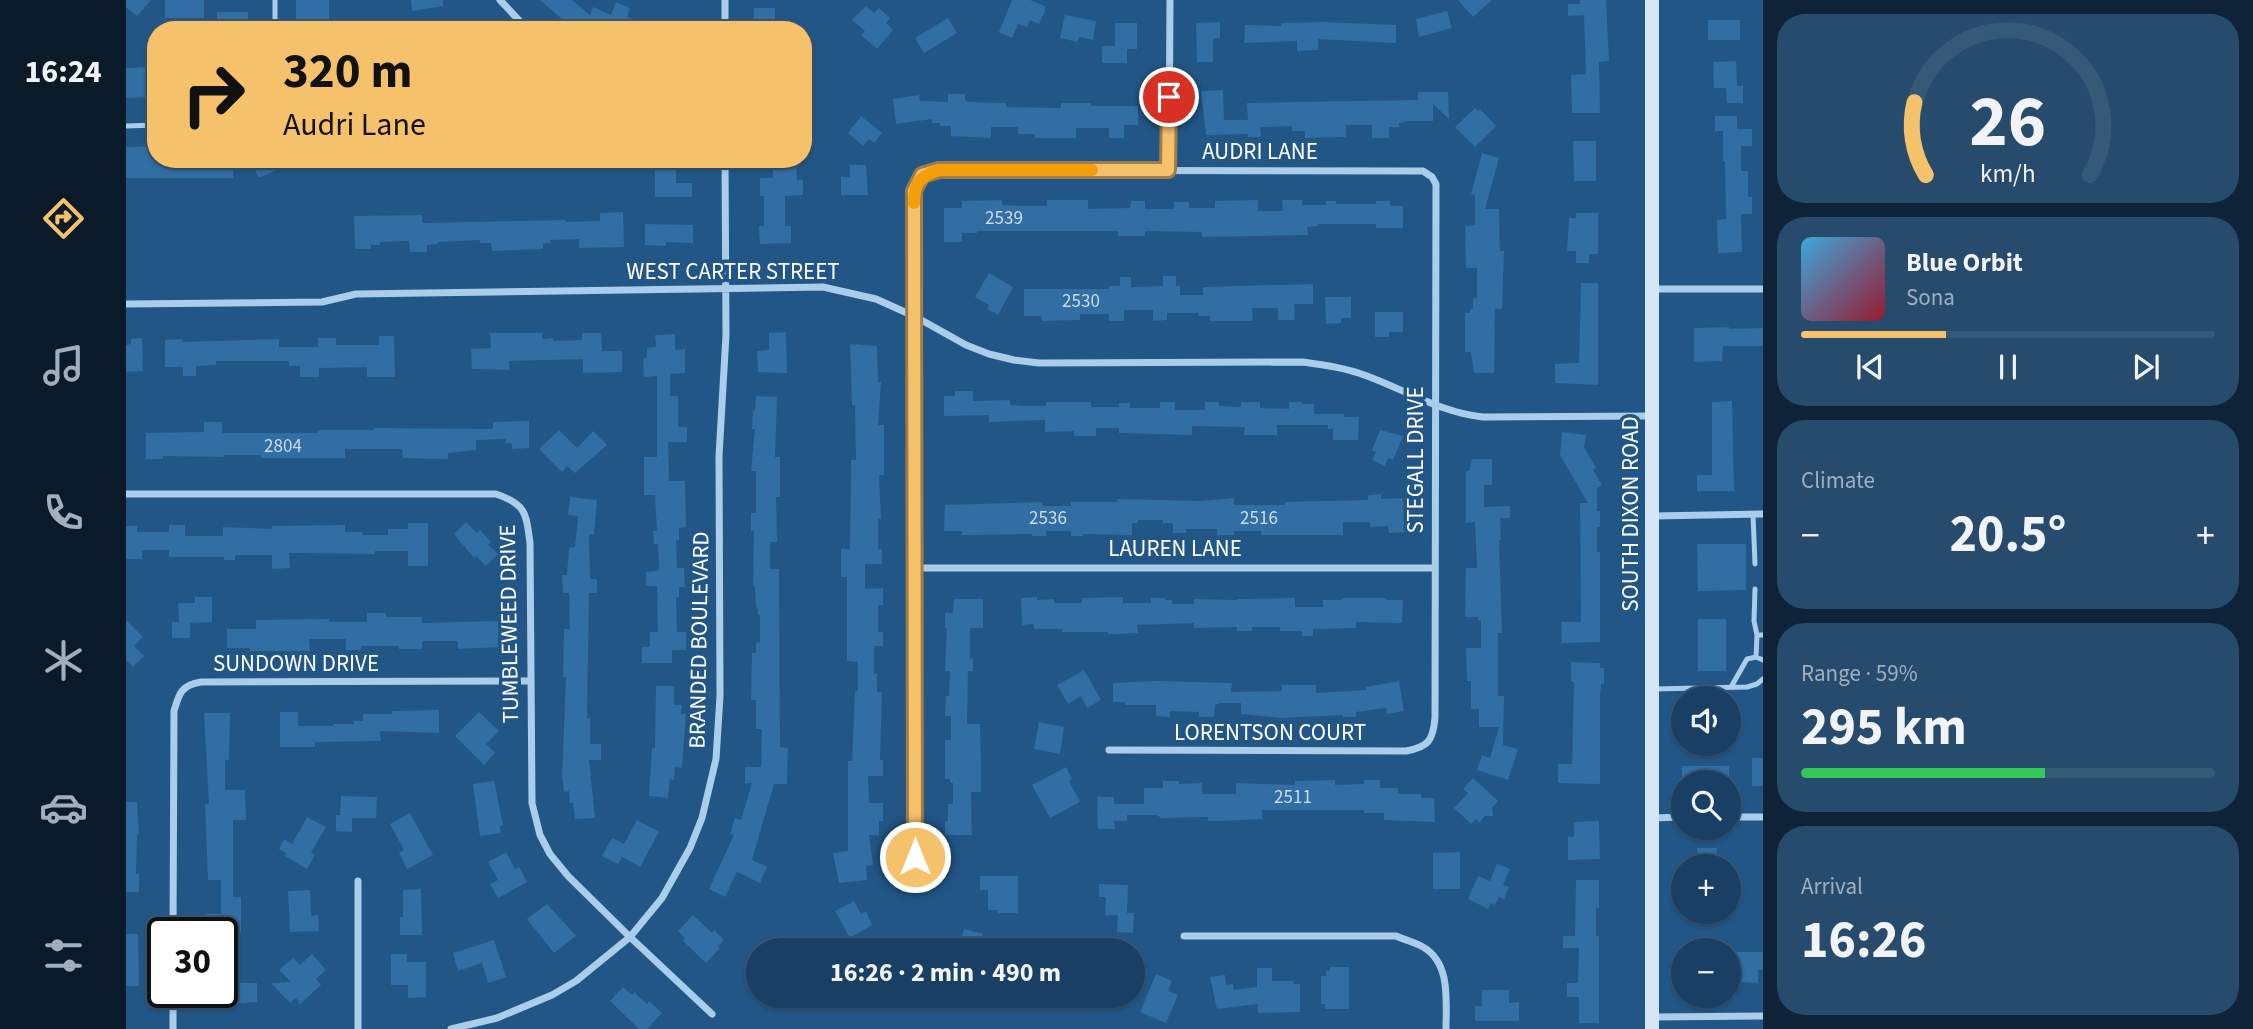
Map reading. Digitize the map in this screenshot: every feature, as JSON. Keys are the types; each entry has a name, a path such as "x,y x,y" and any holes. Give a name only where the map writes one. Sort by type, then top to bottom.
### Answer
{"main road":[{"name":"SOUTH DIXON ROAD","path":"1652,0 1653,1023"}],"street":[{"path":"500,0 520,21"},
{"path":"725,0 725,21"},
{"path":"1168,170 1170,0"},
{"name":"BRANDED BOULEVARD","path":"451,1029 497,1018 552,995 576,981 629,937 662,898 690,848 702,818 716,759 720,696 719,456 726,335 725,168"},
{"name":"AUDRI LANE","path":"916,317 914,191 922,175 939,170 1415,170 1423,171 1432,177"},
{"name":"STEGALL DRIVE","path":"1428,742 1434,729 1435,718 1437,436 1436,184 1432,177"},
{"name":"WEST CARTER STREET","path":"126,304 322,302 356,294 823,287 876,299 916,317 966,345 1014,360 1039,363 1303,362 1345,369 1460,415 1653,416"},
{"path":"1652,289 1763,289"},
{"path":"915,884 916,317"},
{"name":"TUMBLEWEED DRIVE","path":"126,494 496,494 513,500 526,514 530,542 532,803 540,835 550,854 568,876 712,1014"},
{"path":"1653,516 1763,514"},
{"name":"LAUREN LANE","path":"915,568 1434,568"},
{"name":"SUNDOWN DRIVE","path":"173,917 174,712 182,689 191,683 531,681"},
{"name":"LORENTSON COURT","path":"1109,750 1406,751 1422,748 1428,742"},
{"path":"1652,818 1671,817"},
{"path":"1741,817 1763,817"},
{"path":"358,881 359,1029"},
{"path":"1184,936 1396,936 1424,947 1433,955 1446,979 1446,1029"},
{"path":"173,1008 173,1029"},
{"path":"1653,1023 1763,1016"}],"lane":[{"path":"275,0 275,21"},
{"path":"126,126 147,125"},
{"path":"1753,514 1755,564"},
{"path":"1755,589 1754,621 1760,635 1756,657"},
{"path":"1732,686 1747,659 1756,657 1763,660"},
{"path":"1741,687 1752,686 1763,679"},
{"path":"1652,689 1671,689"}],"building":[{"path":"126,0 151,0 137,16 126,7"},
{"path":"165,0 204,0 204,18 165,18"},
{"path":"296,0 329,0 329,21 296,19"},
{"path":"411,0 443,0 443,6 412,11"},
{"path":"540,0 572,0 590,15 593,7 611,15 616,2 630,8 627,17 633,19 632,21 564,21"},
{"path":"1012,0 1030,0 1045,6 1045,11 1039,24 1030,20 1027,27 1018,24 1012,38 999,32"},
{"path":"1458,0 1492,0 1473,17"},
{"path":"1580,0 1606,0 1609,61 1599,62 1600,113 1572,113 1571,75 1586,74 1584,15 1568,16 1568,4 1580,4"},
{"path":"866,6 874,13 879,8 890,18 886,23 893,30 877,49 861,35 865,31 852,20"},
{"path":"754,8 775,8 775,21 754,21"},
{"path":"1447,11 1452,28 1419,37 1416,19"},
{"path":"217,12 248,12 248,21 217,21"},
{"path":"1065,15 1096,21 1093,40 1079,37 1078,42 1060,38"},
{"path":"948,18 957,33 924,53 915,38"},
{"path":"1708,20 1740,20 1740,40 1708,40"},
{"path":"1220,22 1220,38 1213,39 1213,62 1197,62 1196,23"},
{"path":"1115,23 1137,23 1137,49 1127,49 1127,63 1102,63 1102,46 1115,46"},
{"path":"1281,23 1396,25 1396,43 1318,39 1318,50 1297,51 1297,41 1244,43 1245,25 1281,26"},
{"path":"1736,61 1737,86 1743,86 1743,103 1727,103 1726,88 1714,88 1713,62"},
{"path":"147,67 147,97 126,98 126,68"},
{"path":"1223,90 1224,120 1248,120 1247,103 1418,100 1418,92 1448,92 1449,119 1433,104 1433,121 1399,123 1399,127 1389,127 1389,138 1372,138 1372,125 1346,125 1346,137 1305,138 1305,131 1292,131 1292,126 1260,127 1261,137 1248,137 1248,134 1206,135 1201,91"},
{"path":"948,94 965,94 965,100 968,102 1006,103 1006,107 1061,108 1061,103 1138,106 1138,125 1124,125 1124,138 1109,138 1109,128 1076,128 1076,138 1035,138 1035,134 1018,134 1018,127 991,127 991,138 951,136 951,126 940,126 940,123 932,123 932,119 896,124 893,99 919,95 920,101 948,102"},
{"path":"1475,108 1478,111 1480,109 1496,126 1475,147 1455,127"},
{"path":"861,116 882,133 874,143 869,139 863,146 848,133"},
{"path":"1715,116 1737,116 1737,129 1752,129 1752,146 1741,146 1741,171 1748,171 1748,197 1752,197 1752,214 1741,214 1742,252 1718,253 1717,220 1726,219 1725,161 1723,131 1715,131"},
{"path":"1573,141 1596,141 1596,181 1574,181"},
{"path":"147,146 147,168 233,168 233,178 126,178 126,147"},
{"path":"1482,153 1499,158 1485,209 1499,209 1500,251 1504,251 1502,309 1495,309 1494,373 1474,373 1471,352 1465,352 1465,313 1470,313 1470,309 1473,309 1473,298 1477,298 1477,268 1466,268 1465,226 1475,225 1475,195 1471,194"},
{"path":"850,165 866,165 868,195 841,195 841,177 850,177"},
{"path":"254,168 281,168 259,178"},
{"path":"655,168 676,168 676,183 692,183 692,197 655,197"},
{"path":"773,168 796,168 797,180 803,180 803,195 785,196 785,226 791,226 791,243 760,244 759,226 764,226 764,196 760,196 760,178 773,178"},
{"path":"1002,200 1002,205 1047,206 1047,200 1088,200 1088,209 1130,208 1131,201 1145,201 1145,209 1174,209 1174,202 1189,202 1189,208 1215,208 1215,201 1258,200 1258,211 1283,211 1282,200 1302,200 1302,205 1326,205 1326,201 1336,201 1336,204 1376,204 1376,201 1390,201 1390,206 1403,206 1403,228 1376,228 1376,224 1318,224 1307,227 1308,235 1202,237 1202,232 1145,231 1145,236 1118,236 1118,231 977,231 962,233 962,242 944,242 944,208 962,208 962,201"},
{"path":"623,212 624,247 579,248 579,239 550,240 550,243 543,243 543,249 492,251 491,243 480,243 480,240 438,242 427,245 427,252 410,252 409,241 380,242 380,245 371,245 371,249 355,249 354,216 422,215 422,223 565,222 600,221 600,213"},
{"path":"1576,213 1598,213 1598,254 1589,254 1589,263 1576,263 1576,251 1567,251 1569,218 1576,218"},
{"path":"645,224 693,225 693,243 666,242 666,246 645,245"},
{"path":"989,273 1013,287 998,315 987,309 989,305 975,297"},
{"path":"1163,276 1176,276 1180,295 1203,295 1203,287 1313,284 1313,304 1294,304 1295,320 1278,320 1278,308 1252,308 1253,321 1210,321 1210,316 1199,316 1199,313 1167,313 1167,320 1153,321 1153,310 1124,310 1124,321 1109,321 1109,314 1080,314 1080,320 1042,321 1041,316 1024,316 1024,289 1109,289 1109,286 1120,286 1120,277 1131,277 1131,287 1163,286"},
{"path":"1581,283 1598,283 1598,385 1555,383 1555,364 1579,363"},
{"path":"1325,297 1351,297 1351,318 1341,318 1341,323 1326,324"},
{"path":"1375,312 1403,312 1403,332 1389,332 1389,337 1375,337"},
{"path":"1694,328 1763,328 1763,346 1723,346 1722,361 1694,362"},
{"path":"786,332 787,373 758,372 757,351 769,350 769,333"},
{"path":"490,333 542,333 542,339 553,338 553,341 582,340 582,333 601,333 602,351 622,351 622,372 583,373 583,359 509,361 510,370 472,369 471,349 491,348"},
{"path":"675,334 675,350 685,349 685,373 670,374 670,396 678,396 678,427 687,427 687,442 668,442 669,481 685,481 686,527 679,528 679,540 676,541 677,568 684,568 685,587 679,587 679,597 676,597 677,632 686,632 686,650 672,650 672,663 642,663 642,647 650,647 650,632 658,632 657,586 646,586 646,572 657,571 659,568 658,544 654,544 653,531 657,531 655,495 644,495 644,457 657,457 657,376 644,377 643,358 647,358 647,348 656,347 655,335"},
{"path":"379,336 394,336 395,377 367,377 367,367 319,368 319,377 300,377 300,366 289,366 289,361 216,361 216,365 196,366 196,376 183,376 183,367 165,367 165,340 182,339 182,342 279,339 279,347 318,347 318,338 336,338 336,345 379,345"},
{"path":"142,338 143,371 126,372 126,345 131,344 131,339"},
{"path":"850,344 877,346 878,382 881,382 878,425 884,425 884,475 879,475 881,519 878,519 878,549 882,549 882,564 865,564 865,589 883,588 883,605 878,605 878,632 883,632 883,646 874,646 874,674 877,674 877,692 882,692 880,760 883,760 883,776 868,776 869,803 883,803 883,821 879,821 879,835 869,835 873,865 866,866 867,880 839,883 833,853 848,851 848,761 852,761 855,691 858,691 858,662 847,661 847,577 841,577 841,549 850,549 851,460 856,460"},
{"path":"955,391 973,391 973,401 1010,400 1010,405 1023,406 1046,406 1046,402 1091,402 1091,407 1119,407 1119,403 1130,403 1130,408 1160,408 1160,402 1175,402 1175,410 1205,410 1205,402 1241,407 1241,402 1260,402 1260,408 1289,409 1289,402 1302,402 1314,404 1314,414 1359,417 1358,440 1333,440 1333,429 1328,429 1328,425 1277,425 1277,435 1244,435 1245,427 1192,426 1192,435 1119,433 1119,428 1096,428 1096,436 1074,436 1074,431 1045,432 1045,420 989,422 989,415 944,416 944,396 955,396"},
{"path":"756,396 777,397 775,457 780,457 780,497 776,497 777,542 770,542 770,569 779,569 780,747 788,748 787,784 774,784 752,860 767,867 760,883 737,872 725,897 709,889 734,835 730,834 735,818 741,820 752,783 745,783 745,767 761,767 762,729 756,729 756,700 751,700 752,653 756,653 756,643 760,642 760,615 753,586 754,531 751,531 751,513 756,513 756,471 751,471"},
{"path":"1732,401 1734,491 1697,491 1697,475 1712,475 1712,402"},
{"path":"529,421 529,448 512,449 512,443 506,443 506,439 476,440 476,450 448,453 448,459 403,458 402,449 345,449 345,458 224,455 163,456 163,459 146,459 146,433 204,432 204,422 222,422 222,433 318,433 318,430 374,428 493,429 493,422"},
{"path":"559,430 577,448 593,431 607,445 575,473 567,466 562,472 539,449"},
{"path":"1380,430 1403,436 1393,460 1388,458 1385,466 1372,460 1376,452 1372,450"},
{"path":"1562,432 1586,435 1584,447 1602,485 1597,488 1597,511 1600,511 1597,552 1600,552 1600,642 1562,643 1561,622 1581,622 1580,503 1588,503 1560,455"},
{"path":"1472,459 1492,459 1492,485 1484,485 1484,507 1510,506 1510,518 1500,518 1502,633 1498,633 1498,696 1504,696 1503,745 1518,749 1508,780 1477,770 1482,755 1490,758 1499,727 1479,727 1479,709 1471,709 1471,681 1467,681 1466,648 1481,648 1481,620 1478,620 1478,617 1465,617 1466,568 1477,568 1475,522 1466,523 1466,471 1469,471"},
{"path":"1381,494 1381,499 1403,498 1405,532 1389,533 1388,526 1370,527 1370,522 1343,522 1343,535 1261,535 1261,531 1234,531 1234,535 1217,535 1217,529 1186,529 1186,533 1173,533 1173,523 1163,523 1163,520 1138,520 1138,523 1132,523 1132,535 1071,536 1071,531 1046,531 1046,536 962,535 962,531 944,531 945,505 1042,502 1042,506 1071,506 1071,502 1117,502 1117,499 1202,501 1234,498 1234,505 1285,505 1285,502 1368,500 1368,495"},
{"path":"570,497 597,500 594,535 589,534 590,579 597,579 597,593 589,593 587,718 590,718 590,744 601,744 601,760 589,760 595,818 575,819 569,791 564,792 562,776 566,677 563,677 564,629 570,629 569,593 563,593 562,575 567,575 569,548 575,547 578,516 568,515"},
{"path":"466,522 477,533 480,530 491,542 488,545 498,554 486,566 476,556 474,558 454,534"},
{"path":"408,523 428,523 428,566 408,566 408,551 375,551 375,554 289,553 290,568 272,569 272,555 235,555 235,560 224,560 224,557 169,557 169,550 142,550 142,559 126,559 126,526 137,526 137,532 169,532 169,525 185,525 185,536 223,536 223,527 272,529 272,526 345,525 345,532 388,535 388,529 408,529"},
{"path":"1697,544 1746,544 1746,590 1698,591"},
{"path":"195,597 212,597 212,622 190,623 190,638 172,638 172,622 179,622 178,603 195,603"},
{"path":"1037,597 1037,600 1054,599 1054,603 1082,603 1082,598 1123,597 1123,603 1151,603 1151,598 1165,598 1172,600 1172,604 1194,604 1194,599 1295,598 1295,607 1323,607 1323,600 1342,598 1403,600 1402,623 1356,622 1356,628 1313,629 1313,636 1302,636 1302,631 1280,631 1280,627 1252,627 1252,631 1237,631 1237,627 1194,628 1194,623 1137,625 1138,633 1118,634 1034,629 1034,624 1022,625 1021,598"},
{"path":"954,599 983,599 983,628 970,628 970,659 973,658 973,671 968,671 967,724 980,724 981,764 981,792 971,792 972,835 945,835 948,804 953,804 953,783 950,783 950,779 945,779 945,740 951,740 951,716 945,716 950,671 945,671 945,613 953,613"},
{"path":"367,613 386,613 386,617 422,617 422,623 498,621 498,647 458,649 458,641 422,641 422,649 361,646 361,650 346,650 346,639 309,639 310,651 250,651 250,648 227,648 227,629 256,629 256,620 329,619 329,622 367,622"},
{"path":"1698,619 1726,619 1726,671 1698,671"},
{"path":"126,620 143,637 134,646 144,656 133,667 126,660"},
{"path":"1571,662 1600,663 1600,668 1604,668 1604,684 1601,684 1600,696 1600,784 1558,783 1558,764 1572,764 1574,682 1571,682"},
{"path":"1084,670 1101,700 1087,708 1081,696 1068,704 1057,685"},
{"path":"1399,681 1404,711 1387,714 1386,708 1356,712 1356,717 1343,715 1281,718 1241,714 1241,703 1220,703 1215,705 1214,717 1199,717 1199,712 1170,711 1170,717 1156,716 1156,705 1125,705 1125,702 1113,702 1113,683 1232,683 1231,692 1282,691 1282,685 1316,685 1316,693 1366,690 1366,687"},
{"path":"656,686 674,686 674,705 682,705 681,714 686,714 682,768 675,767 674,780 670,779 668,798 649,796 652,748 655,748"},
{"path":"439,710 439,733 380,731 381,741 315,742 315,747 280,747 280,712 298,712 298,726 333,726 363,721 363,714"},
{"path":"479,712 499,731 486,744 495,753 484,765 455,736"},
{"path":"204,713 230,713 225,790 245,790 246,820 233,820 233,897 241,897 241,932 238,932 238,917 206,917 206,914 221,914 221,880 208,880 205,804 209,804"},
{"path":"1039,722 1064,727 1060,754 1034,749"},
{"path":"1752,758 1763,758 1763,786 1752,786"},
{"path":"1682,766 1729,766 1729,770 1682,770"},
{"path":"1066,767 1072,779 1069,781 1080,802 1050,818 1032,785"},
{"path":"1473,778 1498,801 1492,808 1493,816 1485,816 1479,823 1476,819 1471,824 1454,808 1468,793 1463,789"},
{"path":"1335,780 1335,785 1364,784 1364,780 1380,780 1380,788 1398,788 1398,794 1421,794 1421,798 1434,798 1435,822 1384,820 1384,813 1364,813 1364,810 1262,810 1262,819 1220,821 1208,821 1208,817 1161,818 1157,815 1127,815 1127,821 1114,821 1115,829 1098,829 1097,797 1114,797 1114,804 1144,804 1144,788 1163,788 1163,781 1179,781 1179,784 1202,783 1202,794 1236,794 1236,783 1295,785 1295,781"},
{"path":"494,781 503,825 500,826 501,833 480,836 473,784"},
{"path":"341,796 377,797 376,818 352,818 352,832 336,831 336,815 340,815"},
{"path":"126,802 137,802 139,834 136,874 139,874 139,892 126,892"},
{"path":"410,813 433,855 407,869 399,853 404,850 390,824"},
{"path":"307,817 326,827 311,853 315,855 307,869 285,856 286,853 279,849 284,839 292,844"},
{"path":"637,820 659,832 640,867 622,857 618,864 602,856 612,838 624,844"},
{"path":"1599,821 1600,859 1568,860 1568,837 1574,837 1574,822"},
{"path":"1697,848 1717,848 1717,854 1697,854"},
{"path":"506,852 515,869 519,867 527,882 498,898 490,884 498,880 488,862"},
{"path":"1460,852 1460,889 1433,889 1433,853"},
{"path":"1497,864 1510,869 1503,885 1509,887 1504,899 1499,897 1495,905 1491,903 1488,909 1468,899 1478,876 1490,881"},
{"path":"980,876 1018,876 1018,913 988,910 988,890 980,890"},
{"path":"1576,880 1599,880 1596,936 1599,936 1599,1023 1579,1023 1579,997 1567,997 1567,983 1578,983 1579,948 1563,948 1563,936 1575,936"},
{"path":"1099,884 1128,885 1127,913 1134,913 1133,933 1117,932 1118,915 1105,915 1106,897 1099,897"},
{"path":"421,889 422,935 400,935 403,890"},
{"path":"310,890 311,916 318,915 319,931 290,932 288,891"},
{"path":"854,901 861,914 866,911 872,925 850,938 835,911"},
{"path":"547,904 576,936 554,953 527,919"},
{"path":"693,915 724,940 706,963 683,941 685,938 678,931"},
{"path":"964,929 983,934 982,938 962,938"},
{"path":"126,934 138,934 139,986 126,986"},
{"path":"494,940 506,977 488,983 482,963 458,971 453,953"},
{"path":"1741,952 1763,952 1763,970 1758,970 1758,983 1742,982"},
{"path":"312,954 326,970 316,979 321,985 300,1004 296,998 290,1003 271,983 291,982 279,970 293,958 300,965"},
{"path":"391,954 407,954 407,962 426,962 426,997 408,998 408,985 391,985"},
{"path":"1330,967 1349,967 1349,1009 1325,1009 1325,1004 1321,1004 1321,976 1326,976"},
{"path":"1257,968 1272,968 1272,981 1293,981 1294,984 1300,984 1300,1012 1258,1013 1258,1004 1217,1009 1210,977 1225,975 1226,985 1233,984 1234,990 1257,987"},
{"path":"1156,974 1172,981 1168,991 1178,995 1166,1023 1140,1012 1145,1008 1145,1000"},
{"path":"238,983 257,983 257,1002 238,1003"},
{"path":"623,987 632,995 634,992 647,1004 649,1001 662,1013 647,1029 639,1029 610,1001"},
{"path":"1482,990 1509,990 1509,1003 1519,1002 1519,1021 1475,1021 1475,1006 1482,1006"}],"slow traffic":[{"path":"914,203 914,191 922,175 939,170 1092,170"}],"route":[{"path":"915,857 914,191 922,175 939,170 1168,170 1169,97"}]}
